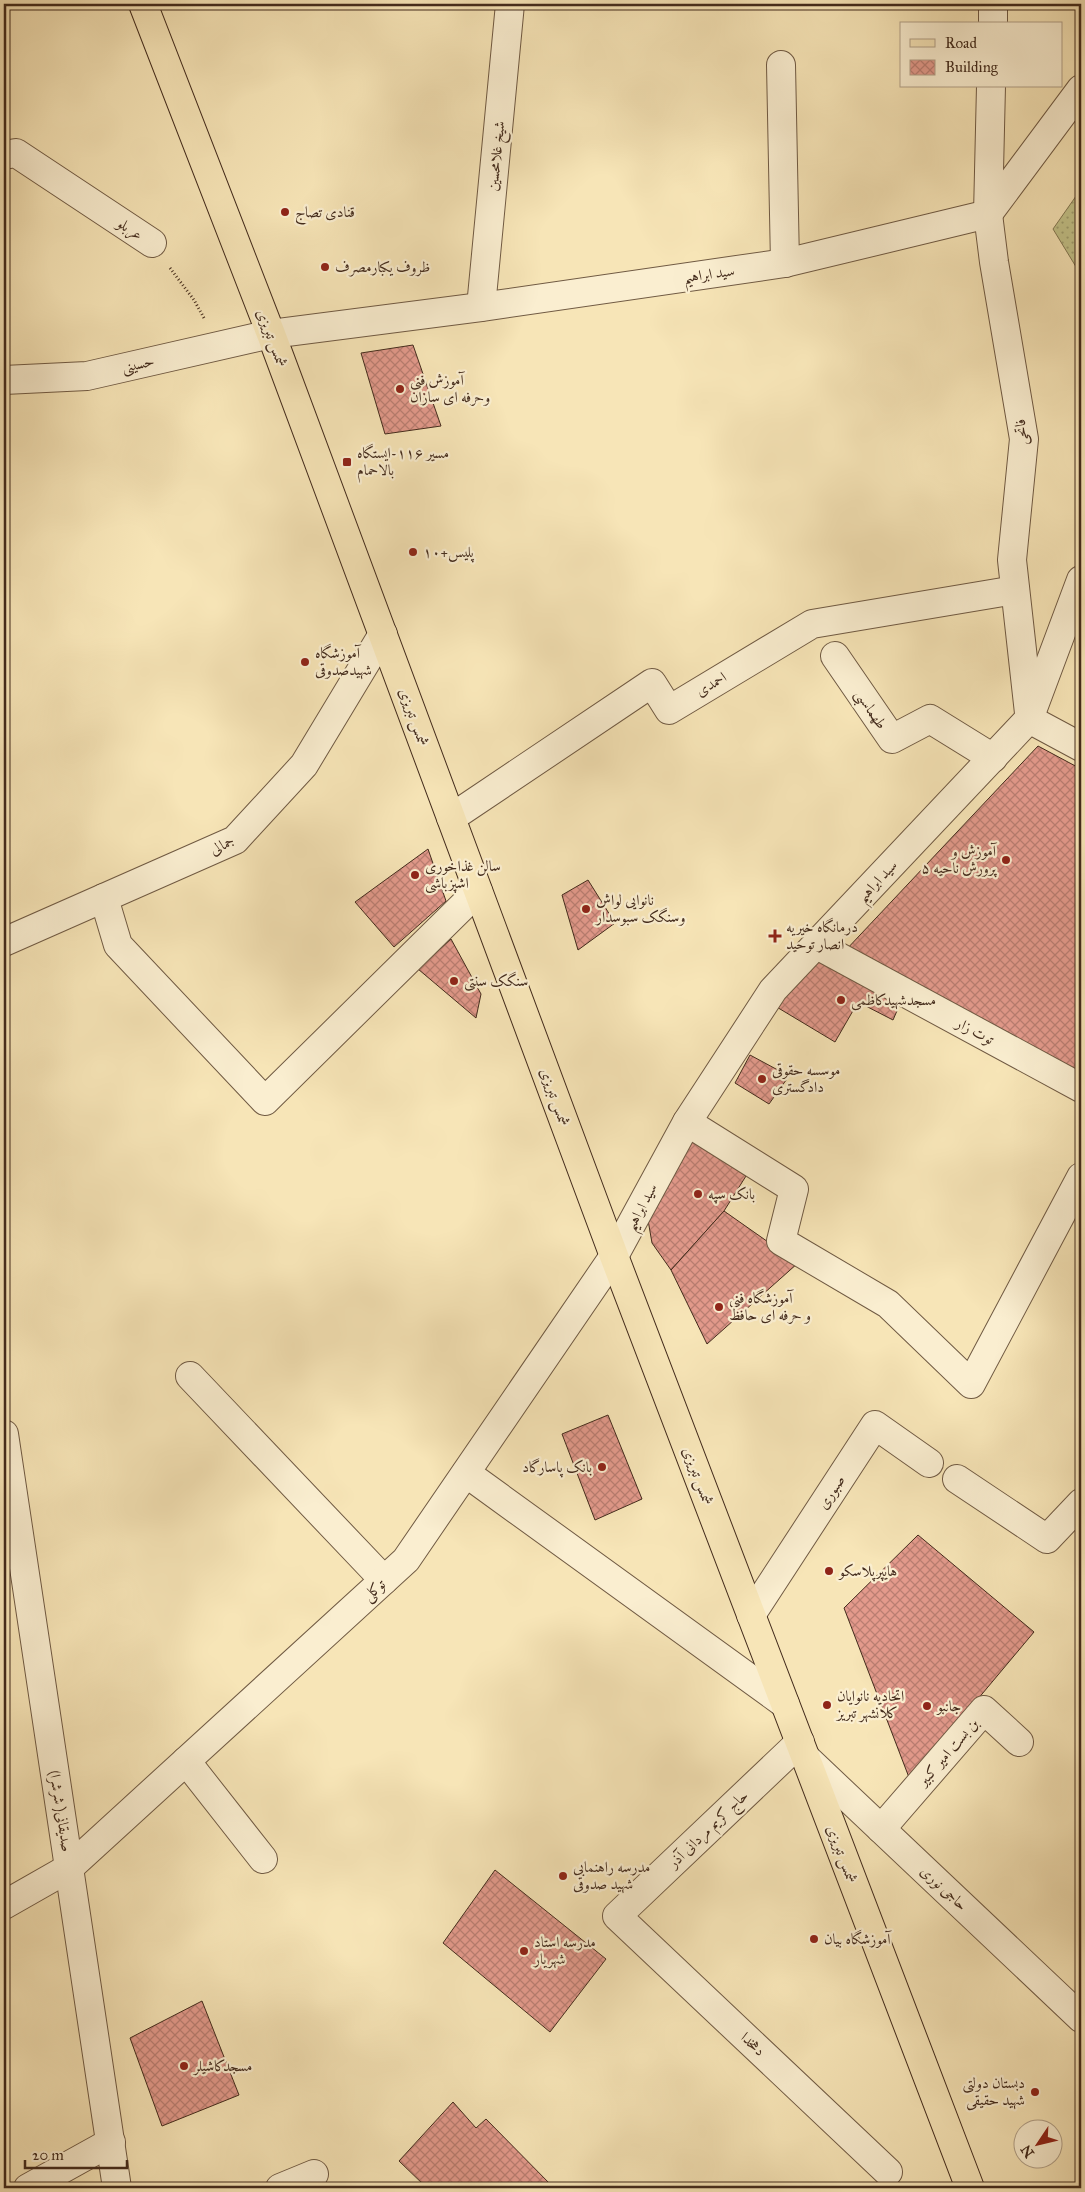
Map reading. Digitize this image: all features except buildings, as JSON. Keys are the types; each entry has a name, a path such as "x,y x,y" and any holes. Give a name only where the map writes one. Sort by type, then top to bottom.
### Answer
{"main road":[{"name":"شمس تبریزی","path":"143,4 271,334 614,1256 970,2188"}],"street":[{"name":"شیخ غلامحسین","path":"481,308 510,4"},
{"path":"993,22 994,4"},
{"path":"781,65 785,263"},
{"name":"فاتحی","path":"992,88 988,214 994,262 1024,439 1012,560 1029,720"},
{"path":"988,214 1081,89"},
{"name":"عربلو","path":"4,154 16,153 152,243"},
{"name":"سید ابراهیم","path":"271,334 481,308 785,263 988,214"},
{"name":"حسینی","path":"4,380 87,376 271,334"},
{"name":"سید ابراهیم","path":"614,1256 687,1122 773,990 1029,720 1081,580"},
{"name":"احمدی","path":"451,818 652,683 669,710 812,624 1015,590"},
{"name":"جمالی","path":"4,942 236,840 304,766 383,634"},
{"name":"طهماسبی","path":"835,656 892,739 930,719 993,758"},
{"path":"1029,720 1081,747"},
{"path":"104,898 118,944 265,1101 478,891"},
{"name":"توت زار","path":"817,945 1081,1088"},
{"path":"687,1122 794,1189 781,1241 888,1304 971,1384 1081,1177"},
{"name":"توکلی","path":"4,1905 70,1868 406,1560 614,1256"},
{"path":"190,1376 384,1580"},
{"name":"صبوری","path":"751,1615 875,1424 929,1463"},
{"name":"(شرشرا )صدیقانی","path":"4,1434 10,1514 70,1868 117,2188"},
{"path":"466,1473 785,1704"},
{"path":"957,1479 1047,1539 1081,1503"},
{"name":"بن بست امیر کبیر","path":"881,1829 984,1710 1020,1742"},
{"name":"حاجی نوری","path":"803,1750 881,1829 1081,2018"},
{"name":"حاج کریم مردانی آذر","path":"617,1916 803,1750"},
{"path":"186,1761 263,1859"},
{"name":"دهخدا","path":"617,1916 888,2172"},
{"path":"28,2188 111,2142"},
{"path":"280,2188 314,2174"}],"path":[{"name":"عربلو","path":"152,243 194,300 219,345"}],"green space":[{"path":"1081,189 1081,275 1053,229"}],"place":[{"name":"قنادی تصاج","path":"285,212"},
{"name":"ظروف یکبارمصرف","path":"325,267"},
{"name":"آموزش فنی وحرفه ای سازان","path":"400,389"},
{"name":"مسیر ۱۱۶-ایستگاه بالاحمام","path":"347,462"},
{"name":"پلیس+۱۰","path":"413,552"},
{"name":"آموزشگاه شهیدصدوقی","path":"305,662"},
{"name":"آموزش و پرورش ناحیه ۵","path":"1006,860"},
{"name":"سالن غذاخوری اشپزباشی","path":"415,875"},
{"name":"نانوایی لواش وسنگک سبوسدار","path":"586,909"},
{"name":"درمانگاه خیریه انصار توحید","path":"775,936"},
{"name":"سنگک سنتی","path":"454,981"},
{"name":"مسجدشهیدکاظمی","path":"841,1000"},
{"name":"موسسه حقوقی دادگستری","path":"762,1079"},
{"name":"بانک سپه","path":"698,1194"},
{"name":"آموزشگاه فنی و حرفه ای حافظ","path":"719,1307"},
{"name":"بانک پاسارگاد","path":"602,1467"},
{"name":"هایپرپلاسکو","path":"829,1571"},
{"name":"اتحادیه نانوایان کلانشهر تبریز","path":"827,1705"},
{"name":"جانبو","path":"927,1706"},
{"name":"مدرسه راهنمایی شهید صدوقی","path":"563,1876"},
{"name":"آموزشگاه بیان","path":"814,1939"},
{"name":"مدرسه استاد شهریار","path":"524,1951"},
{"name":"مسجدکاشیلر","path":"184,2066"},
{"name":"دبستان دولتی شهید حقیقی","path":"1035,2092"}]}
